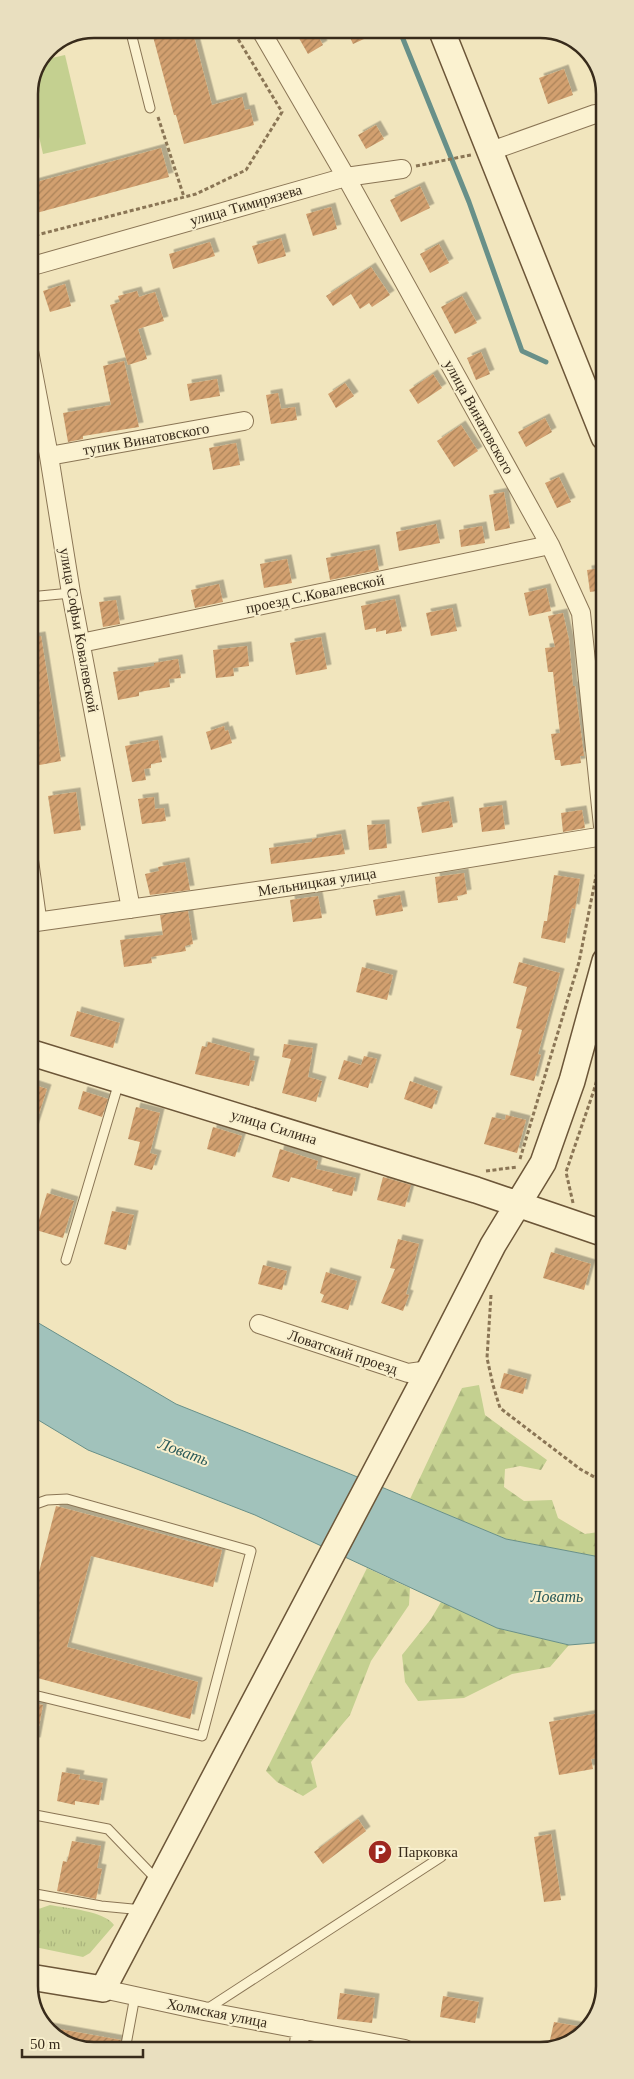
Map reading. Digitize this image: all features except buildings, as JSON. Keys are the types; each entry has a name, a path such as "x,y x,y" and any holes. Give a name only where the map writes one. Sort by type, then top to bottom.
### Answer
{"main road":[{"path":"445,38 596,417"},
{"path":"103,1988 328,1564 493,1245 543,1163 572,1081 596,991"},
{"name":"улица Силина","path":"37,1054 467,1187 596,1231"},
{"name":"Холмская улица","path":"37,1978 103,1988"}],"street":[{"name":"улица Винатовского","path":"265,38 346,177 550,545 581,613 596,758"},
{"path":"491,151 596,114"},
{"name":"улица Тимирязева","path":"37,265 346,177 402,169"},
{"name":"улица Софьи Ковалевской","path":"37,393 49,456 70,593 131,910"},
{"name":"тупик Винатовского","path":"49,456 244,421"},
{"name":"проезд С.Ковалевской","path":"80,643 550,545"},
{"name":"Мельницкая улица","path":"37,922 335,880 596,837"},
{"name":"Ловатский проезд","path":"259,1324 408,1373 429,1370"},
{"name":"Холмская улица","path":"103,1988 204,2011 365,2042"},
{"path":"300,2041 302,2030"}],"lane":[{"path":"132,38 150,108"},
{"path":"37,596 70,593"},
{"path":"66,1260 119,1079"},
{"path":"37,1504 47,1500 67,1499 251,1551 202,1736 37,1696"},
{"path":"37,1815 108,1829 160,1883"},
{"path":"204,2011 440,1858"},
{"path":"37,1894 100,1906 146,1910"},
{"path":"127,2041 135,1996"}],"path":[{"path":"37,235 196,194 246,170 282,112 237,38"},
{"path":"150,108 160,120 184,197"},
{"path":"402,169 466,156"},
{"path":"484,1172 518,1167 579,962 596,876"},
{"path":"573,1206 566,1172 596,1083"},
{"path":"490,1288 487,1358 500,1408 580,1469 596,1478"}],"green space":[{"path":"65,55 86,144 43,154 37,128 37,93 42,72 50,58"},
{"path":"479,1385 485,1415 547,1460 541,1470 520,1466 505,1469 504,1487 524,1501 552,1500 558,1518 585,1534 596,1532 596,1556 506,1539 410,1499 462,1388"},
{"path":"367,1568 410,1588 409,1605 371,1661 350,1715 311,1762 317,1787 303,1796 277,1782 266,1771"},
{"path":"441,1602 497,1628 569,1645 550,1667 512,1674 464,1698 418,1701 405,1682 402,1655 431,1619"},
{"path":"50,1905 75,1909 102,1916 114,1925 90,1953 83,1957 37,1947 37,1910"}],"water":[{"name":"Ловать","path":"37,1322 176,1404 506,1539 596,1556 596,1643 569,1645 497,1628 255,1515 88,1450 37,1419"}],"waterway":[{"path":"403,38 469,202 522,351 546,362"}],"place":[{"name":"Парковка","path":"380,1852"}]}
